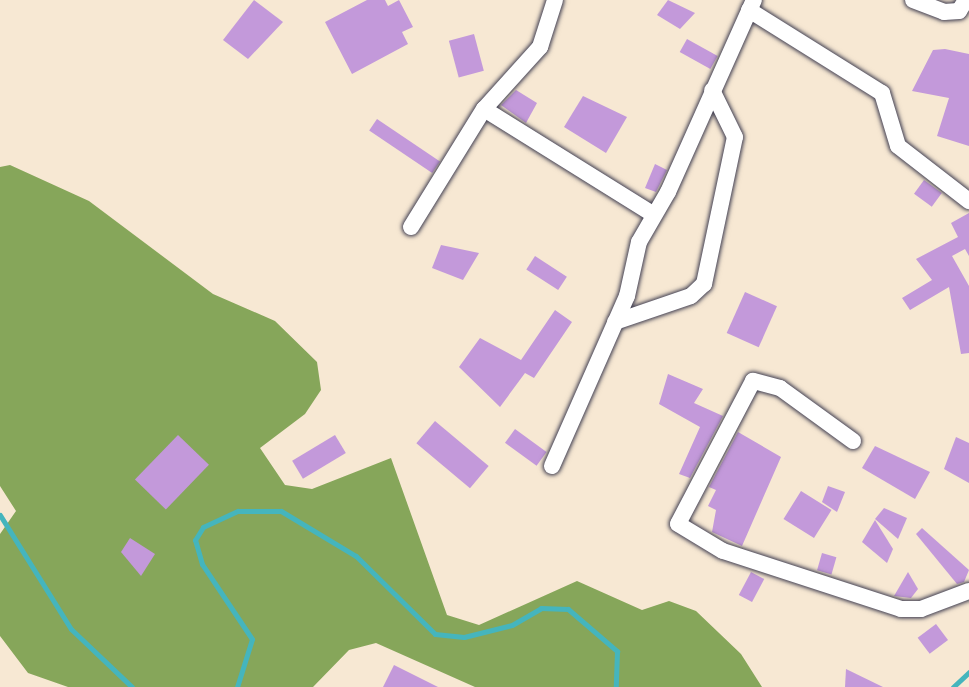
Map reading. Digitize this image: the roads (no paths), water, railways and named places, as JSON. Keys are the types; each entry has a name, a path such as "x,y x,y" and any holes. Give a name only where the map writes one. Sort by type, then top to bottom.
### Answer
{"street":[{"path":"411,227 484,109 540,47 555,0"},
{"path":"913,0 944,12 959,11 966,0"},
{"path":"552,466 615,322 639,242 752,5 881,93 898,146 969,201"},
{"path":"615,322 691,296 704,284 735,137 712,90"},
{"path":"484,109 654,215"},
{"path":"853,441 780,387 753,381 678,524 723,551 901,609 921,609 969,590"}],"waterway":[{"path":"237,687 252,639 202,564 195,540 203,527 238,511 281,511 356,556 435,634 464,637 512,625 541,608 568,609 617,651 616,687"},
{"path":"0,515 71,629 132,687"},
{"path":"953,687 969,672"}]}
